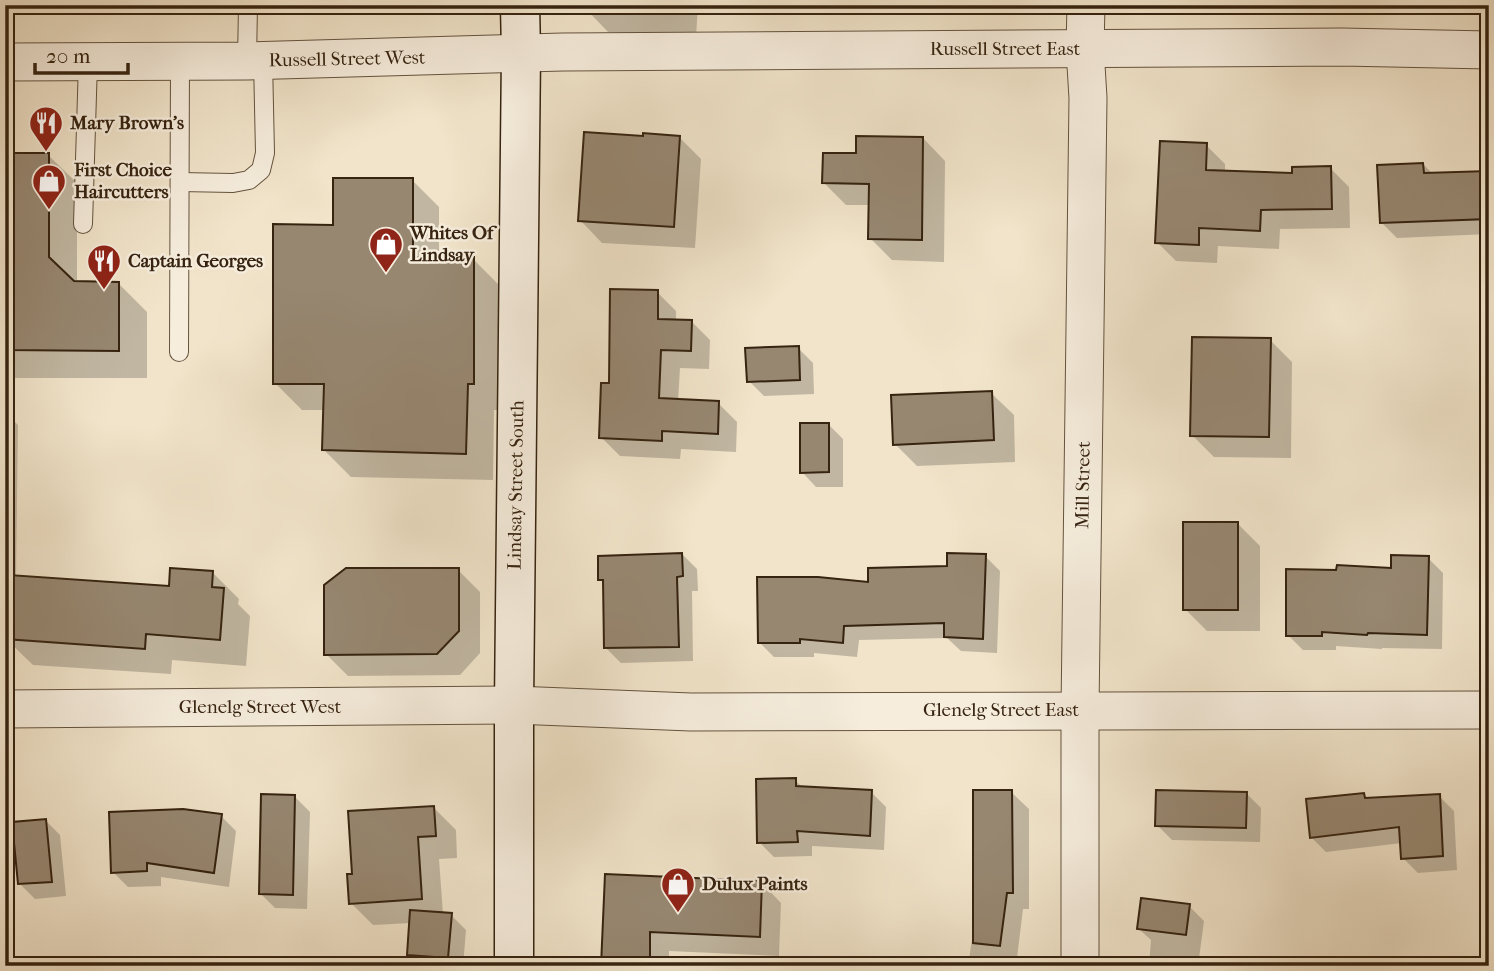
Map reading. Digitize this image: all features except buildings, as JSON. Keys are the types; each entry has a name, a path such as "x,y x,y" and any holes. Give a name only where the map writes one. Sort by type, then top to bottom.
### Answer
{"main road":[{"name":"Lindsay Street South","path":"514,966 520,5"}],"street":[{"name":"Mill Street","path":"1080,966 1080,710 1088,98 1086,5"},
{"name":"Russell Street East","path":"521,53 1342,47 1489,50"},
{"name":"Russell Street West","path":"5,62 255,61 521,53"},
{"name":"Glenelg Street East","path":"514,705 691,712 1489,710"},
{"name":"Glenelg Street West","path":"5,709 514,705"}],"lane":[{"path":"180,182 233,183 249,180 261,170 265,153 248,5"},
{"path":"179,352 180,61"},
{"path":"83,224 88,62"}],"place":[{"name":"Mary Brown's","path":"46,153"},
{"name":"First Choice Haircutters","path":"49,211"},
{"name":"Whites Of Lindsay","path":"386,274"},
{"name":"Captain Georges","path":"104,291"},
{"name":"Dulux Paints","path":"678,914"}]}
